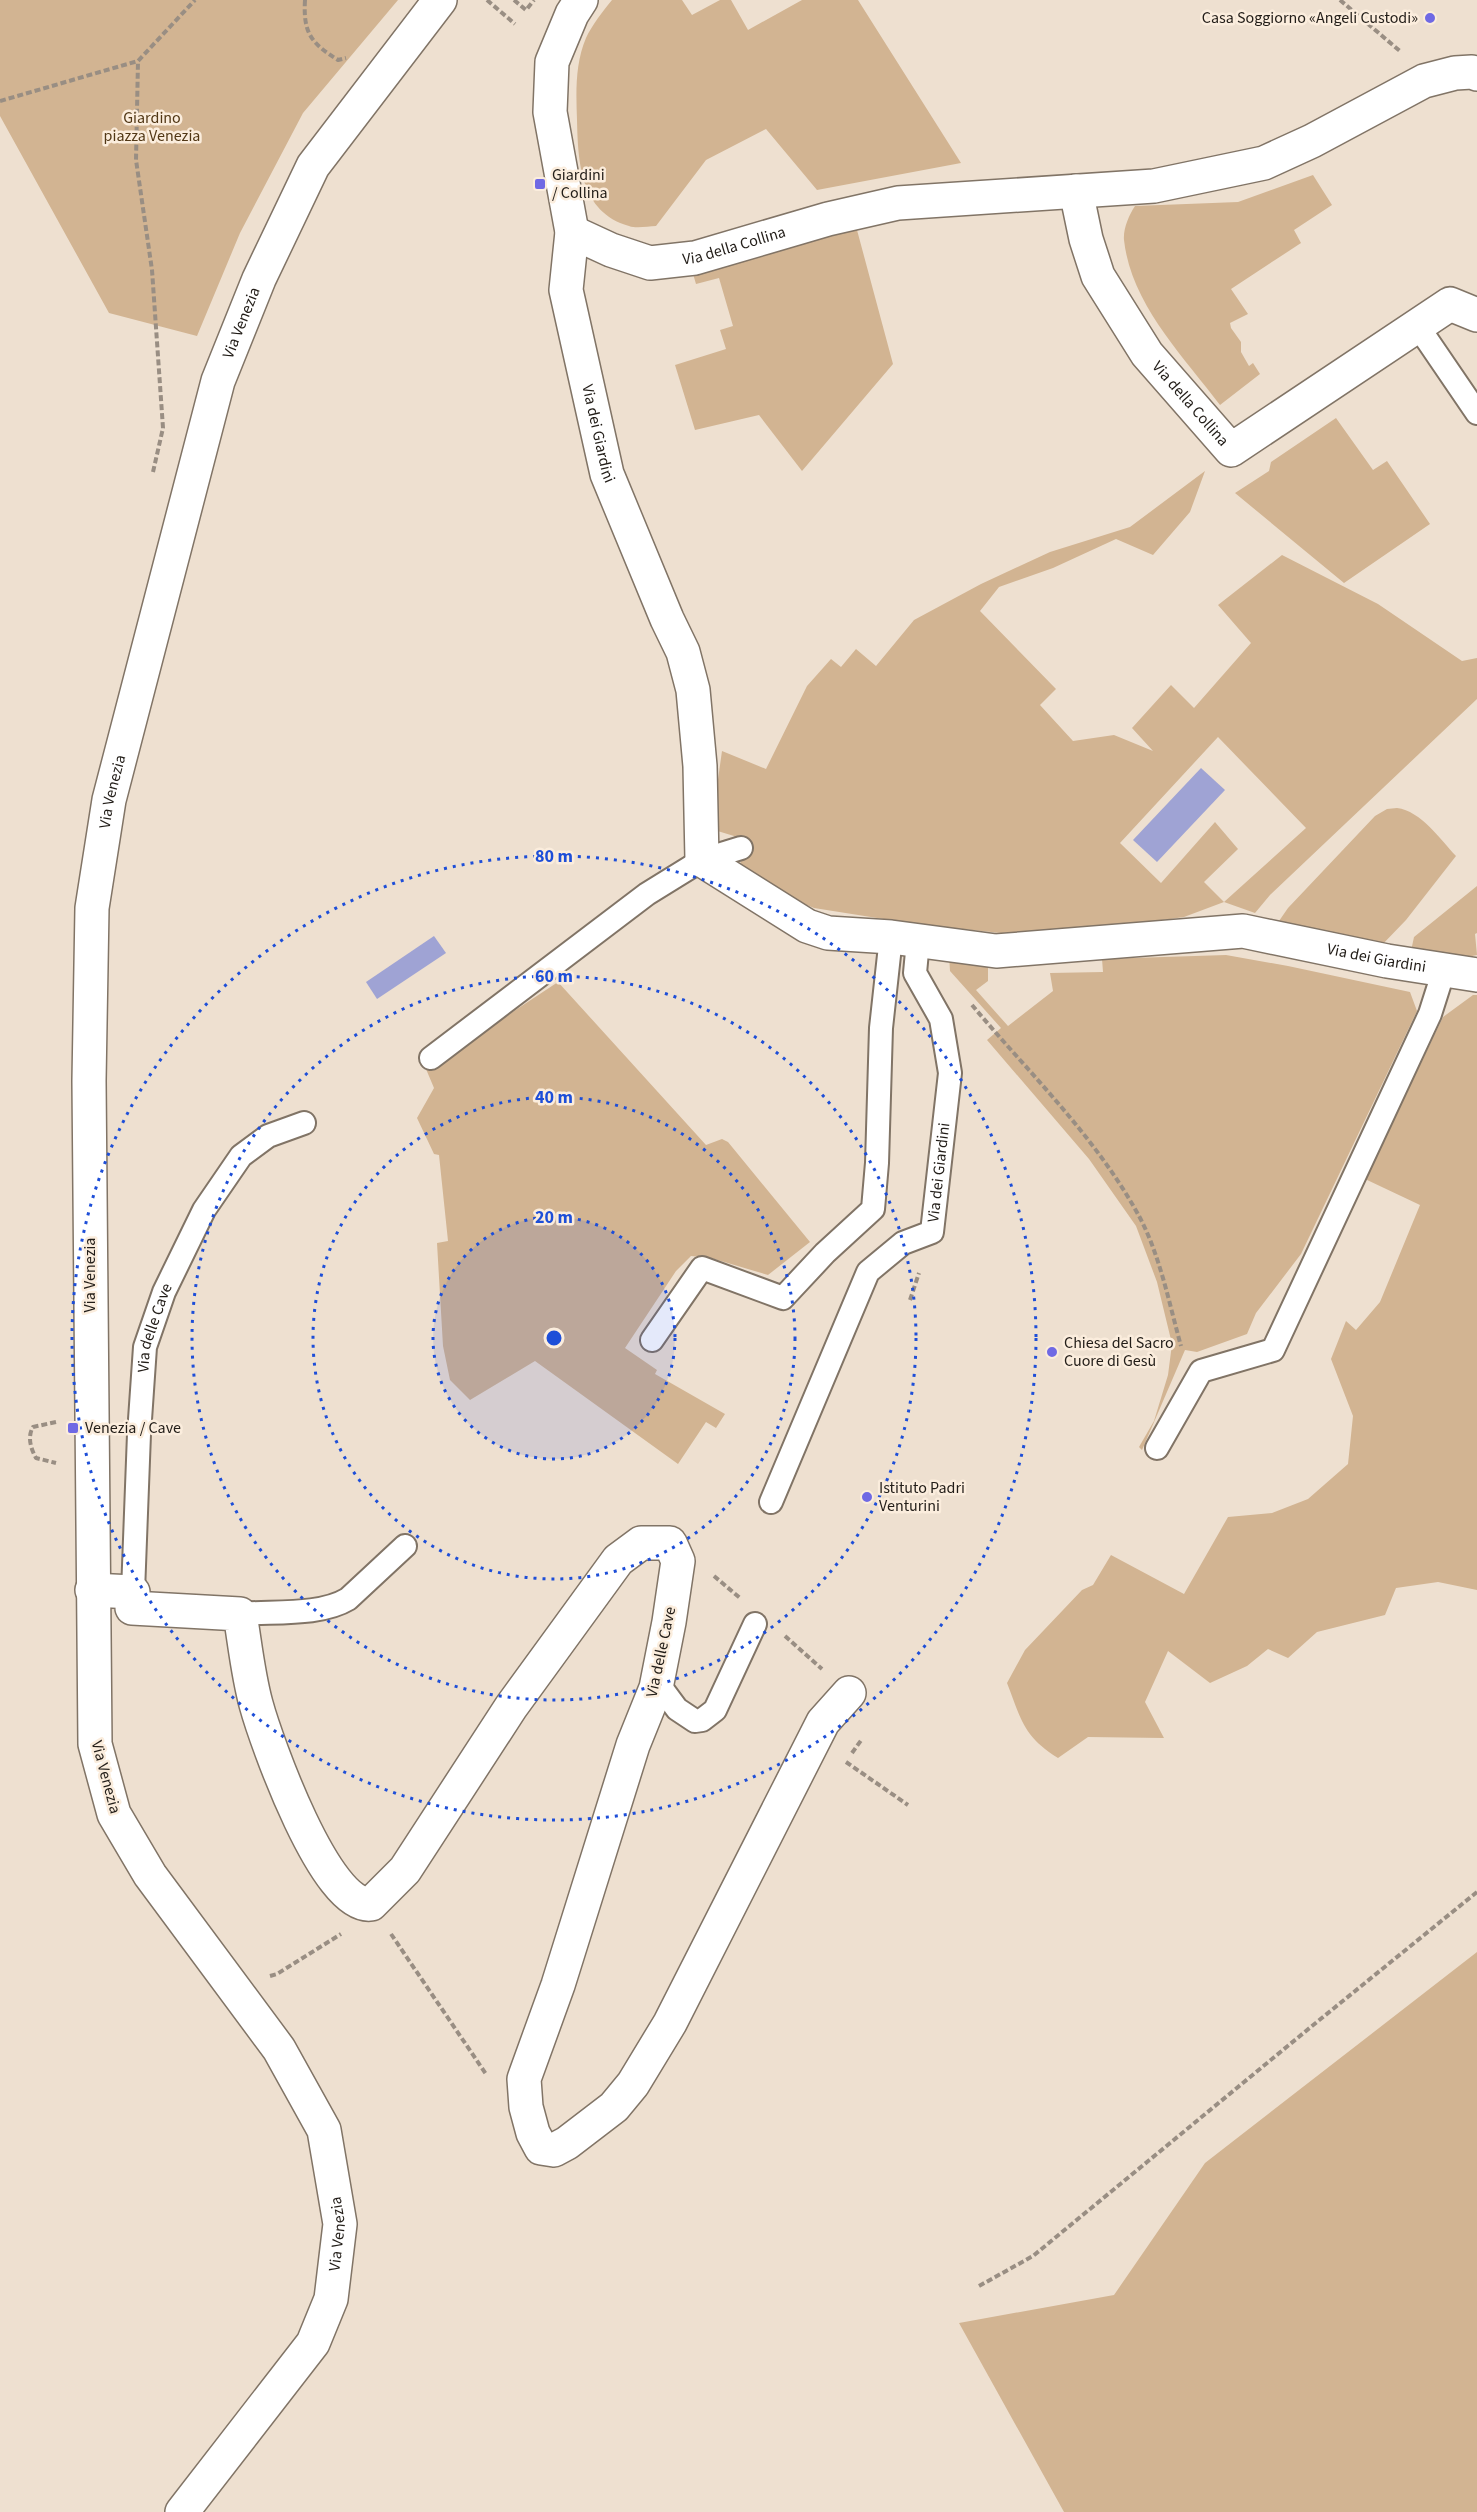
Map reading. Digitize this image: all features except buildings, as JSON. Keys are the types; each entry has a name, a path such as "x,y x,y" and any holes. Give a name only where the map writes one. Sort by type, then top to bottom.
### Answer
{"street":[{"name":"Via Venezia","path":"182,2512 313,2343 331,2298 340,2224 324,2130 279,2049 150,1875 114,1814 95,1744 89,1081 92,908 110,800 218,381 259,279 313,166 440,0"},
{"name":"Via dei Giardini","path":"581,0 572,14 552,62 550,112 572,232 566,290 607,474 683,652 693,690 700,766 702,860 807,926 828,933 904,939 996,951 1243,931 1387,961 1477,975"},
{"name":"Via della Collina","path":"572,232 610,250 650,263 695,258 828,219 898,203 1154,186 1264,163 1312,141 1424,81 1455,73 1477,74"},
{"name":"Via della Collina","path":"1076,192 1086,239 1098,276 1147,354 1231,450 1450,304 1477,315"},
{"name":"Via delle Cave","path":"240,1614 256,1703 282,1781 318,1857 349,1896 364,1905 371,1904 405,1870 511,1707 618,1560 641,1543 670,1543 678,1561 657,1682 633,1745 616,1807 592,1871 558,1985 524,2079 526,2108 533,2133 541,2148 554,2150 567,2143 614,2107 633,2084 670,2023 823,1722 849,1693"},
{"path":"92,1590 133,1592 132,1608 240,1614"}],"lane":[{"path":"1417,325 1477,413"},
{"path":"431,1058 647,894 702,860 741,848"},
{"path":"652,1340 702,1268 783,1298 825,1253 873,1209 877,1163 881,1028 904,939"},
{"name":"Via dei Giardini","path":"771,1502 868,1272 903,1243 932,1232 950,1073 941,1019 915,973 904,939"},
{"path":"1157,1448 1201,1371 1273,1350 1430,1014 1444,970"},
{"name":"Via delle Cave","path":"133,1592 145,1347 164,1292 204,1210 241,1156 268,1136 304,1123"},
{"path":"240,1614 319,1609 338,1605 348,1599 405,1546"},
{"path":"657,1682 677,1709 695,1721 702,1720 716,1710 751,1614"}],"path":[{"path":"0,101 138,61 195,0"},
{"path":"305,0 304,18 308,34 320,48 338,60 345,59"},
{"path":"487,0 515,24"},
{"path":"514,0 526,10 534,0"},
{"path":"1340,0 1414,63 1424,81"},
{"path":"138,61 136,160 152,270 163,428"},
{"path":"999,1036 1077,1127 1118,1181 1143,1228 1158,1267 1184,1355 1201,1371"},
{"path":"57,1463 36,1458 32,1449 30,1432 33,1427 42,1424 65,1422"},
{"path":"711,1573 751,1614"},
{"path":"783,1635 849,1693"},
{"path":"846,1762 908,1805"},
{"path":"980,2286 1033,2256 1477,1892"},
{"path":"386,1926 493,2084"},
{"path":"277,1974 335,1938"}],"green space":[{"name":"Giardino piazza Venezia","path":"0,0 398,0 303,113 240,233 197,336 109,313 0,116"},
{"path":"612,0 682,0 692,15 720,0 731,0 748,30 802,0 858,0 961,163 817,190 766,129 706,160 656,226 632,227 613,219 600,209 585,184 579,152 576,99 582,48 591,28"},
{"path":"1313,175 1332,205 1294,230 1301,243 1231,289 1248,314 1230,323 1231,328 1241,342 1241,352 1249,366 1253,363 1260,374 1220,405 1161,328 1137,286 1124,240 1124,231 1129,218 1135,206 1238,202"},
{"path":"857,230 893,364 802,471 759,415 695,430 675,365 726,349 720,330 733,326 719,278 696,284 691,267"},
{"path":"1336,418 1373,470 1387,461 1430,524 1344,583 1235,493 1269,471 1271,462"},
{"path":"1205,471 1190,512 1153,555 1116,539 1053,568 999,587 980,611 1056,689 1040,705 1073,741 1114,735 1153,751 1132,728 1171,685 1194,708 1251,643 1218,605 1282,555 1378,604 1462,661 1477,658 1477,699 1270,895 1255,913 1224,902 1184,917 1101,929 1001,933 915,924 814,908 734,875 745,854 734,836 711,829 722,751 766,769 807,686 831,659 841,667 856,649 876,666 914,620 981,584 1050,552 1130,527","holes":["1218,737 1306,828 1224,902 1204,882 1238,849 1215,822 1161,883 1120,843"]},
{"path":"1387,809 1406,810 1422,820 1456,856 1406,920 1379,948 1279,921 1288,908 1375,816"},
{"path":"1477,886 1477,933 1475,934 1477,955 1463,958 1411,951 1414,937"},
{"path":"949,955 988,957 988,981 976,990 1008,1026 1053,991 1050,973 1103,972 1102,959 1226,955 1410,992 1417,1011 1301,1254 1256,1313 1247,1334 1197,1352 1185,1350 1142,1450 1139,1447 1154,1421 1168,1375 1172,1344 1157,1282 1136,1226 1089,1159 987,1040 1001,1028 950,971"},
{"path":"558,982 706,1145 722,1139 728,1142 810,1242 768,1275 711,1258 691,1256 676,1271 625,1348 657,1370 655,1374 725,1414 716,1428 706,1422 678,1464 535,1361 470,1400 450,1380 443,1346 437,1243 448,1241 439,1155 434,1154 417,1118 434,1088 426,1069"},
{"path":"1473,995 1477,995 1477,1590 1438,1582 1396,1588 1385,1615 1317,1632 1288,1658 1268,1649 1247,1666 1210,1683 1168,1651 1145,1702 1164,1738 1088,1737 1058,1758 1030,1734 1020,1717 1007,1683 1025,1650 1082,1590 1093,1585 1111,1555 1184,1594 1228,1517 1272,1513 1308,1499 1348,1464 1353,1416 1331,1359 1346,1321 1356,1330 1380,1302 1420,1205 1365,1179 1443,1017"},
{"path":"1477,1952 1477,2512 1064,2512 959,2323 1114,2295 1205,2163"}],"water":[{"path":"1201,768 1225,790 1157,862 1133,840"},
{"path":"434,936 446,953 377,999 366,982"}],"place":[{"name":"Casa Soggiorno «Angeli Custodi»","path":"1430,18"},
{"name":"Giardini / Collina","path":"540,184"},
{"name":"Chiesa del Sacro Cuore di Gesù","path":"1052,1352"},
{"name":"Venezia / Cave","path":"73,1428"},
{"name":"Istituto Padri Venturini","path":"867,1497"}]}
